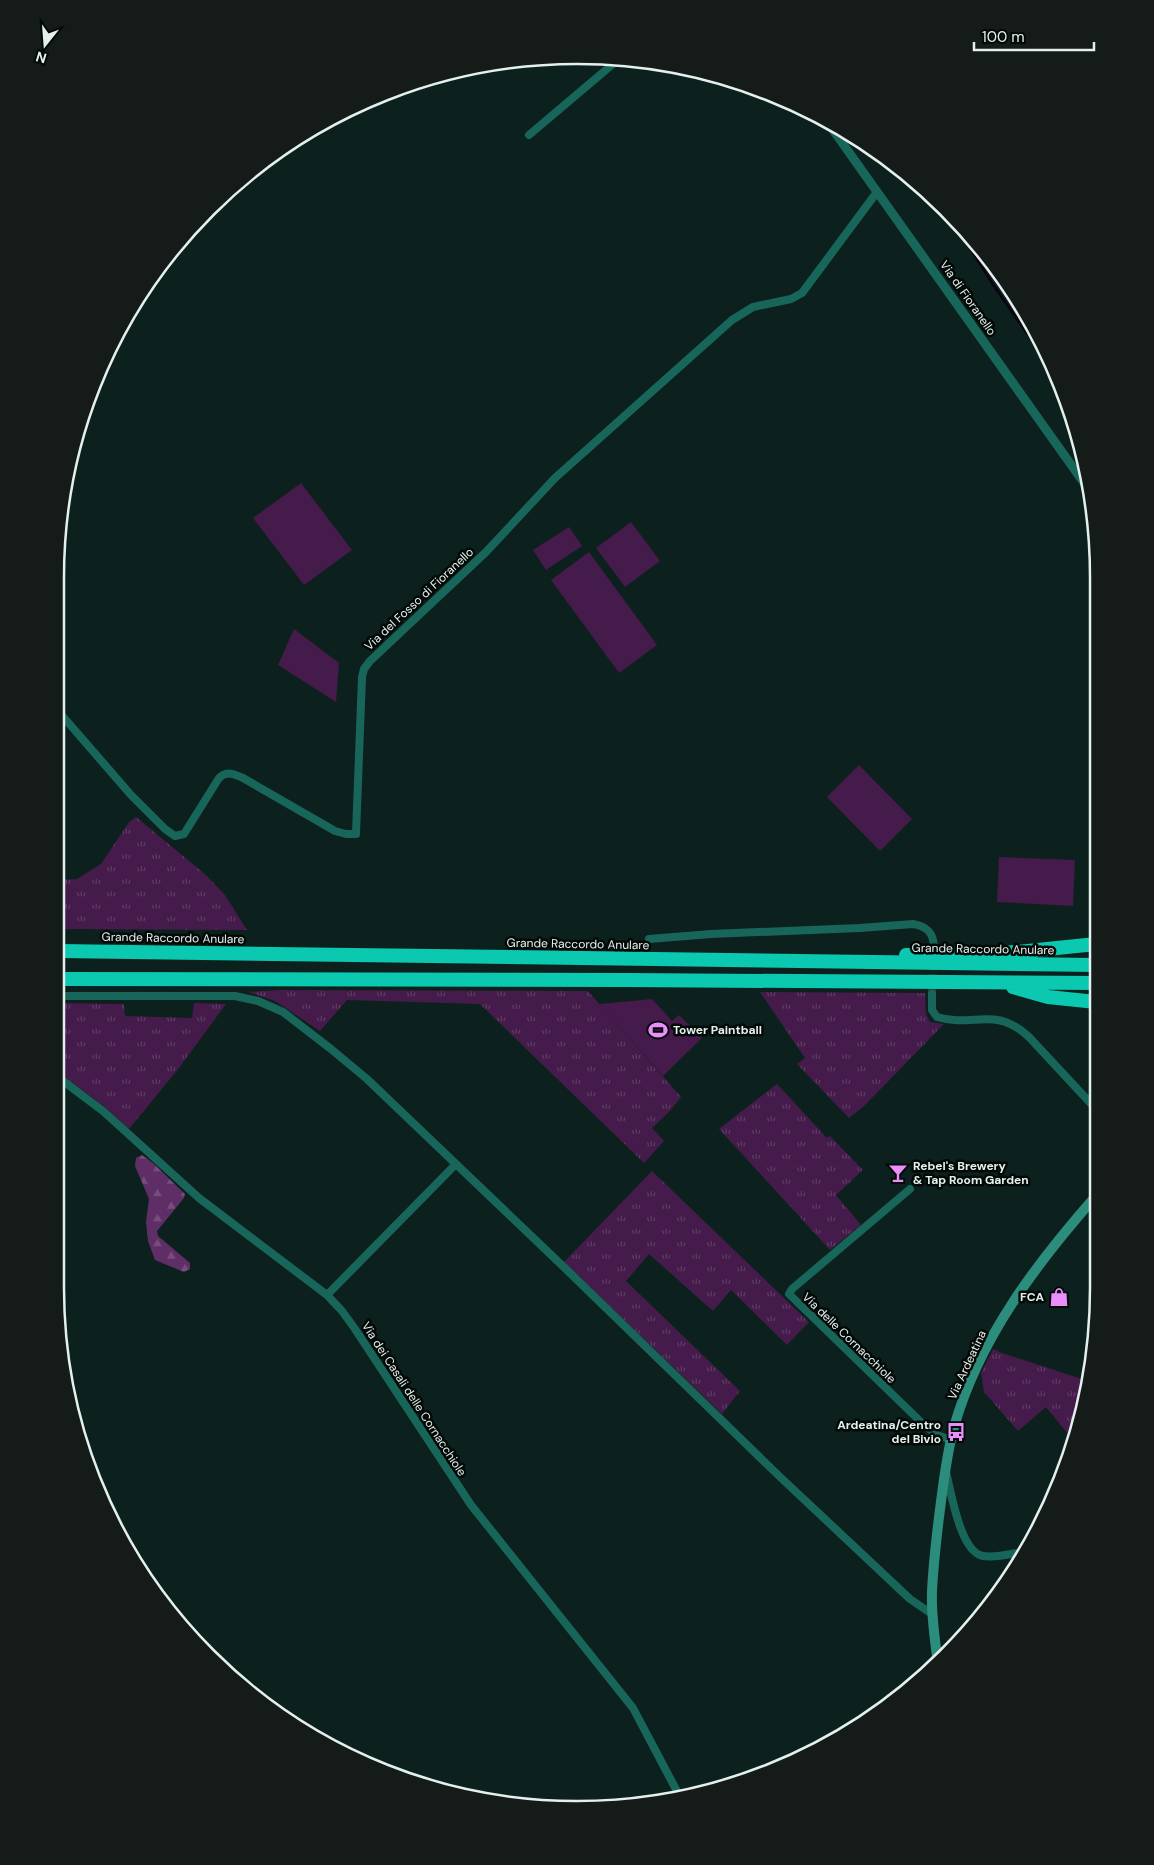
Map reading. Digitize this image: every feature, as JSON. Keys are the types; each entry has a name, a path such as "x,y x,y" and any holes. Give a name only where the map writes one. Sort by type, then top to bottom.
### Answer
{"highway":[{"path":"861,962 914,954 999,953 1090,945"},
{"name":"Grande Raccordo Anulare","path":"64,951 1090,965"},
{"path":"64,979 1090,983"},
{"path":"998,982 1048,997 1090,1001"}],"main road":[{"name":"Via Ardeatina","path":"937,1654 932,1614 933,1570 945,1468 960,1407 971,1381 1004,1318 1047,1252 1090,1203"}],"street":[{"path":"529,135 612,65"},
{"name":"Via di Fioranello","path":"836,134 1080,477"},
{"name":"Via del Fosso di Fioranello","path":"64,717 136,800 165,830 173,835 181,835 186,831 219,778 228,773 243,778 335,831 356,834 362,677 364,669 370,661 486,552 555,478 732,320 753,308 791,299 802,294 877,192"},
{"path":"650,939 711,934 913,924 920,925 930,931 934,946"},
{"path":"932,994 932,1010 937,1017 949,1019 990,1018 1008,1022 1019,1028 1029,1036 1090,1102"},
{"path":"64,996 236,996 264,1003 283,1012 331,1049 366,1080 569,1272 840,1534 910,1599 932,1614"},
{"name":"Via dei Casali delle Cornacchiole","path":"64,1081 103,1111 199,1198 327,1295 342,1311 471,1505 634,1708 677,1791"},
{"path":"327,1295 455,1165"},
{"name":"Via delle Cornacchiole","path":"910,1189 792,1289 789,1294 923,1424 937,1435 951,1440"},
{"path":"945,1468 957,1520 976,1553 986,1557 1016,1553"}],"green space":[{"path":"301,483 352,550 304,585 253,518"},
{"path":"631,522 660,561 625,587 596,548"},
{"path":"569,527 582,546 546,570 533,550"},
{"path":"589,552 657,645 619,673 551,580"},
{"path":"294,629 339,663 336,702 278,665"},
{"path":"859,765 912,819 880,851 827,797"},
{"path":"136,817 207,876 225,895 247,930 64,929 64,880 77,879 101,864 129,822"},
{"path":"999,857 1075,860 1073,906 997,902"},
{"path":"279,990 588,991 681,1097 670,1111 652,1128 664,1141 644,1163 480,1004 347,1000 320,1031 275,1001 249,992"},
{"path":"760,992 925,993 926,1014 930,1022 944,1024 864,1106 849,1118 797,1064 805,1058"},
{"name":"Tower Paintball","path":"652,999 672,1021 679,1015 702,1038 663,1076 599,1004"},
{"path":"64,1003 124,1004 125,1016 192,1018 194,1003 226,1004 179,1068 129,1129 104,1106 64,1077"},
{"path":"777,1084 827,1138 830,1136 863,1170 836,1195 861,1225 830,1250 719,1129"},
{"path":"142,1155 185,1194 184,1198 157,1231 158,1236 190,1263 190,1269 184,1272 155,1260 148,1241 146,1222 149,1199 135,1166 136,1158"},
{"path":"652,1171 809,1322 787,1345 731,1290 713,1311 649,1254 626,1281 740,1391 722,1414 564,1262"},
{"path":"993,1349 1082,1379 1069,1435 1046,1407 1018,1431 984,1392 981,1373"}],"waterway":[{"path":"969,247 1032,341"}],"tunnel":[{"path":"932,994 933,961"}],"place":[{"name":"Tower Paintball","path":"658,1030"},
{"name":"Rebel's Brewery & Tap Room Garden","path":"898,1173"},
{"name":"FCA","path":"1059,1297"},
{"name":"Ardeatina/Centro del Bivio","path":"956,1432"}]}
